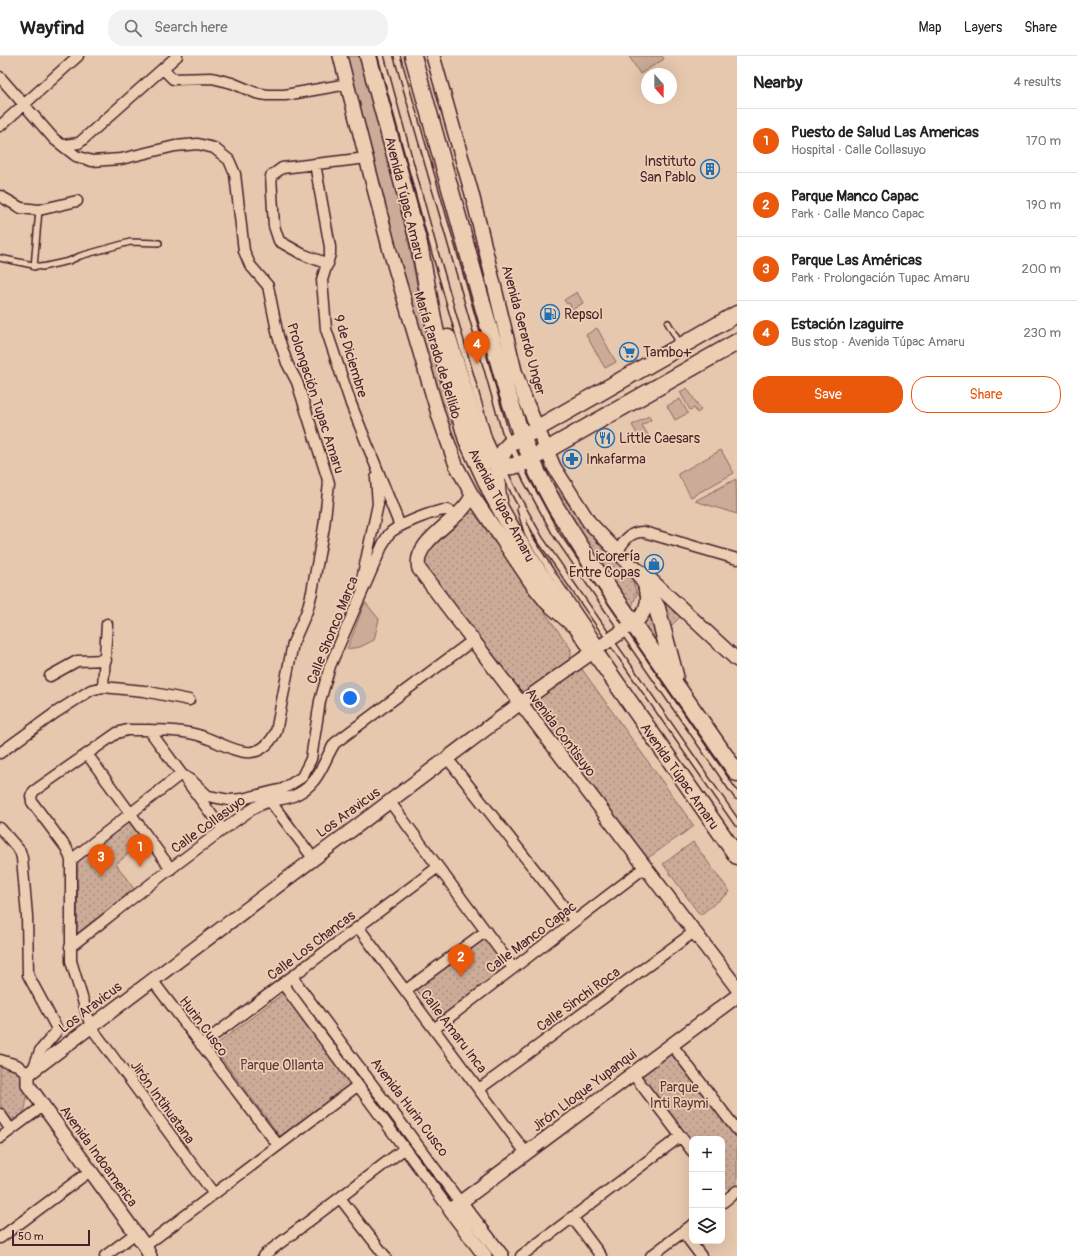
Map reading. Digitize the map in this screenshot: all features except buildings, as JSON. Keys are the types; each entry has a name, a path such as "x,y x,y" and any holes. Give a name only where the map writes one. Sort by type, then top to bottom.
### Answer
{"main road":[{"name":"Avenida Túpac Amaru","path":"368,56 418,244 435,329 467,440 518,540 577,628 602,646 737,856"},
{"path":"413,56 507,392 516,441 526,462 572,534 628,628 680,690 737,773"},
{"path":"418,244 481,443 489,458 500,464 514,467 526,462 737,342"},
{"path":"501,509 497,487 500,464 503,452 516,441 737,314"},
{"path":"665,355 660,363 660,369 668,376 675,377"},
{"path":"647,590 657,608 680,690"}],"street":[{"path":"0,126 78,56"},
{"path":"0,77 54,139 64,145 79,143 177,56"},
{"name":"María Parado de Bellido","path":"340,56 390,251 439,417 456,465 472,495 534,587 547,603 577,628"},
{"name":"Avenida Gerardo Unger","path":"433,56 472,194 515,371 537,429 554,468 589,522 617,552 628,563 649,578 737,660"},
{"path":"163,69 173,78 212,78 262,95 285,95 348,84"},
{"name":"Prolongación Tupac Amaru","path":"64,145 76,156 92,161 121,160 175,146 198,144 214,148 229,160 238,189 244,251 250,265 268,286 278,336 287,363 297,382 325,465 329,483 324,527 312,592 307,610 292,643 276,732 272,740 257,751 236,752 197,735 149,730 127,730 117,733 34,791 31,796 32,802 67,849 71,860 71,961 90,1027"},
{"path":"328,264 302,254 278,240 274,226 271,176 282,168 367,158"},
{"name":"9 de Diciembre","path":"315,164 329,238 330,254 328,264 323,271 322,280 326,329 348,396 400,526"},
{"path":"0,196 21,208 39,210 77,201"},
{"path":"356,605 378,496 372,459"},
{"name":"Avenida Contisuyo","path":"472,495 467,506 455,516 423,549 418,560 417,565 419,569 519,704 737,988"},
{"name":"Calle Shonco Marca","path":"181,774 193,782 208,796 229,800 283,789 302,777 311,759 324,683 339,643 383,544 390,533 400,526 441,511 450,511 455,516"},
{"path":"617,552 628,536 638,532 644,532 737,560"},
{"path":"628,563 640,576 647,590"},
{"name":"Los Aravicus","path":"31,1072 519,704 628,628 645,609 648,600 647,590"},
{"path":"103,686 106,660 107,624"},
{"name":"Calle Collasuyo","path":"70,947 171,868 252,809 270,802 290,799 305,790 318,776 329,751 335,743 472,641"},
{"path":"50,676 77,660 106,660"},
{"path":"0,753 55,713 91,690 103,686 144,691 189,700"},
{"path":"149,730 223,830"},
{"path":"87,754 171,868"},
{"path":"447,758 575,921"},
{"path":"71,860 181,774"},
{"path":"270,802 313,858"},
{"path":"390,802 514,968"},
{"path":"0,828 20,851 22,858 27,916 28,975 56,1027 56,1032 40,1051 31,1072 17,1065 0,1060"},
{"name":"Calle Los Chancas","path":"201,1045 438,867"},
{"name":"Calle Manco Capac","path":"434,1029 644,868"},
{"name":"Calle Amaru Inca","path":"358,927 526,1153"},
{"path":"406,990 486,931"},
{"name":"Calle Sinchi Roca","path":"479,1089 694,932"},
{"name":"Avenida Hurin Cusco","path":"292,977 502,1256"},
{"name":"Hurin Cusco","path":"152,980 278,1145"},
{"path":"283,984 356,1086 485,1256"},
{"name":"Jirón Lloque Yupanqui","path":"450,1210 737,996"},
{"name":"Jirón Intihuatana","path":"90,1027 214,1194"},
{"path":"672,1045 737,1130"},
{"name":"Avenida Indoamerica","path":"31,1072 28,1085 148,1251"},
{"path":"633,1074 689,1147"},
{"path":"148,1251 214,1194 356,1086"},
{"path":"0,1138 43,1106"},
{"path":"0,1114 11,1130"},
{"path":"521,1256 680,1136"},
{"path":"263,1256 404,1149"},
{"path":"0,1238 90,1171"},
{"path":"725,1197 737,1191"},
{"path":"340,1198 385,1256"},
{"path":"572,1217 601,1256"},
{"path":"651,1256 689,1227"},
{"path":"683,1232 701,1256"},
{"path":"105,1256 136,1233"}],"lane":[{"path":"382,56 489,439 516,496 602,646"},
{"path":"397,56 516,441"},
{"path":"34,267 39,210"},
{"path":"0,258 34,267 52,266 130,242 159,243"},
{"path":"668,323 681,346"},
{"path":"516,496 528,535 550,570 602,646 737,823"},
{"path":"628,628 737,796"}],"green space":[{"path":"343,56 367,56 396,180 423,315 452,424 446,426 412,317"},
{"path":"629,56 662,56 664,59 650,68 641,68 640,74"},
{"path":"577,292 583,303 570,311 569,308 571,306 564,300"},
{"path":"597,328 616,362 605,368 586,335"},
{"path":"687,388 701,410 697,413 694,408 690,410 680,392"},
{"path":"680,399 688,413 675,420 667,406"},
{"path":"649,416 651,420 642,425 648,435 640,439 632,425"},
{"path":"721,450 734,473 691,497 678,474"},
{"path":"736,479 737,514 695,501"},
{"path":"556,492 559,492 595,540 632,579 637,594 632,606 626,600 573,523"},
{"path":"474,513 571,649 571,656 568,662 520,698 424,572 421,560 430,546 466,514"},
{"path":"651,586 682,615 667,630"},
{"path":"365,602 379,619 374,640 360,647 347,649"},
{"path":"651,605 664,653 642,621"},
{"path":"581,668 694,826 645,860 528,705"},
{"path":"128,820 144,841 116,864 134,889 77,934 78,859"},
{"path":"693,842 730,892 700,915 663,864"},
{"path":"485,936 508,966 438,1018 415,988"},
{"name":"Parque Ollanta","path":"284,993 352,1083 280,1136 213,1047"},
{"name":"Parque Inti Raymi","path":"671,1053 737,1139 737,1184 729,1190 725,1185 725,1136 689,1136 689,1138 641,1075"},
{"path":"0,1065 22,1072 26,1100 23,1113 18,1118 11,1119 0,1105"}],"place":[{"name":"Instituto San Pablo","path":"710,169"},
{"name":"Repsol","path":"550,314"},
{"name":"Tambo+","path":"629,352"},
{"name":"Estación Izaguirre","path":"477,364"},
{"name":"Little Caesars","path":"605,438"},
{"name":"Inkafarma","path":"572,459"},
{"name":"Licorería Entre Copas","path":"654,564"},
{"name":"Puesto de Salud Las Americas","path":"140,867"},
{"name":"Parque Las Américas","path":"101,877"},
{"name":"Parque Manco Capac","path":"461,977"}]}
